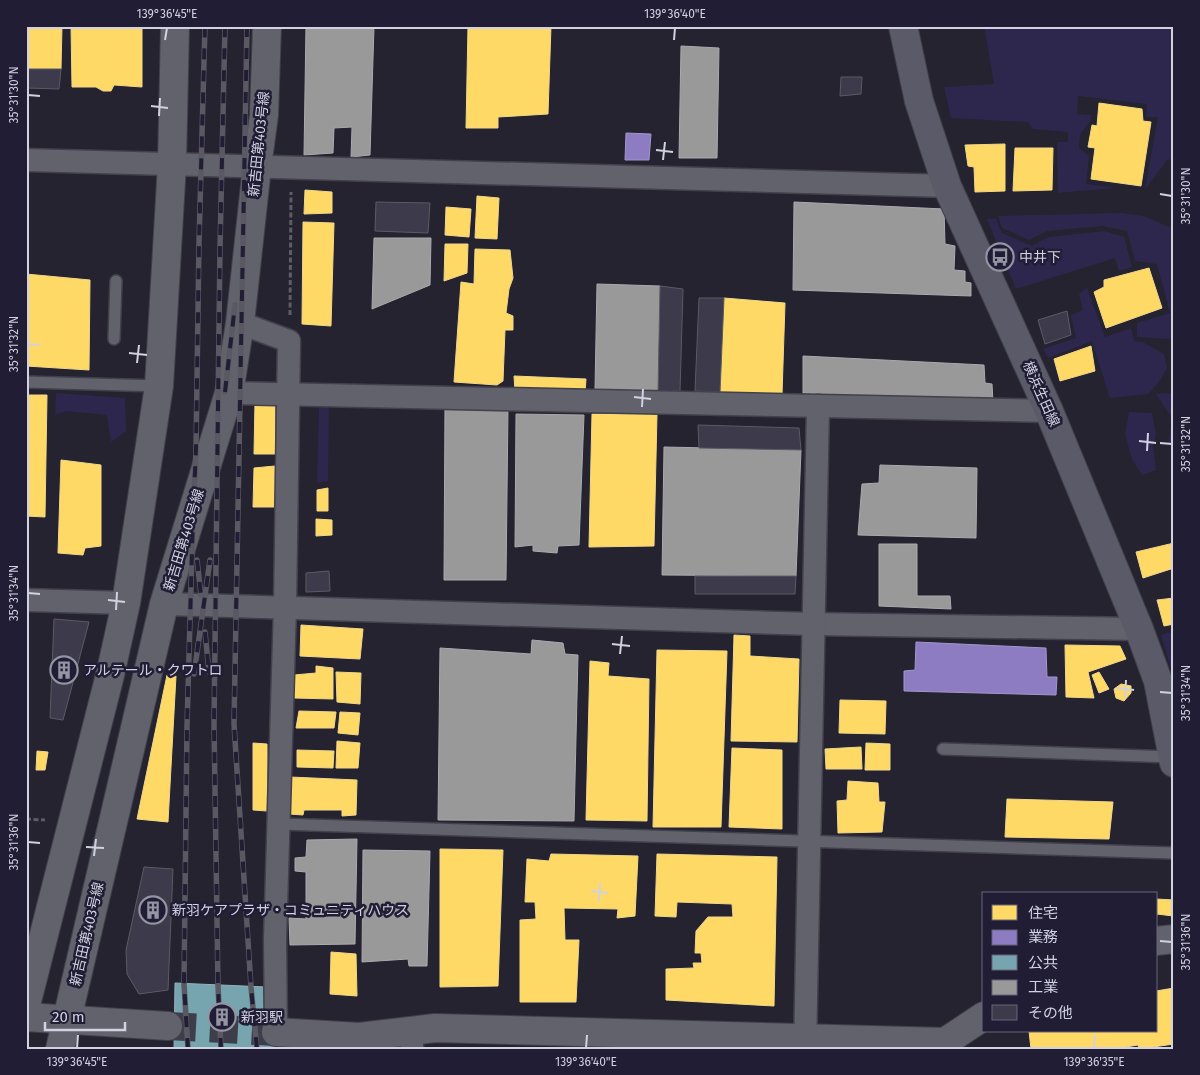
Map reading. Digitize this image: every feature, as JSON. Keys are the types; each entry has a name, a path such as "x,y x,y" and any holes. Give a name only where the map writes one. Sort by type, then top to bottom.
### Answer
{"main road":[{"name":"横浜生田線","path":"903,26 919,101 947,186 1049,411 1139,629 1166,678 1173,760"}],"street":[{"path":"26,1005 110,674 126,603 159,386 172,164 175,26"},
{"name":"新吉田第403号線","path":"60,1049 164,604 230,392 240,323 264,115 267,26"},
{"path":"26,160 947,186"},
{"path":"240,323 289,341 285,607 275,940 276,1032 315,1041 359,1037 412,1040 435,1028 805,1043 945,1042 982,1017"},
{"path":"230,392 1049,411"},
{"path":"805,1043 818,406"},
{"path":"26,600 126,603"},
{"path":"164,604 813,624 1139,629"},
{"path":"1158,941 1174,939"},
{"path":"26,1017 168,1026"}],"lane":[{"path":"114,339 116,281"},
{"path":"26,382 159,386"},
{"path":"943,749 1173,760"},
{"path":"279,824 1174,853"}],"path":[{"path":"289,341 291,167"}],"shaded area":[{"path":"984,26 1174,26 1174,162 1168,159 1145,189 1158,117 1146,117 1147,104 1078,96 1077,114 1091,115 1090,122 1080,134 1079,148 1089,156 1086,184 1116,188 1058,193 1057,142 1068,142 1068,132 1033,129 1028,122 951,118 944,87 994,84"},
{"path":"1121,213 1144,216 1174,229 1174,342 1172,339 1137,337 1137,323 1170,313 1157,264 1135,261 1127,231 1103,226 1047,231 1029,240 1002,228 998,216"},
{"path":"987,219 996,219 1002,233 1032,246 1048,237 1105,231 1124,237 1132,267 1119,271 1115,258 1016,289"},
{"path":"1087,288 1105,337 1131,328 1134,341 1143,342 1164,354 1167,368 1159,382 1148,394 1110,398 1092,341 1048,358 1043,349 1076,338 1071,315 1083,310 1079,294"},
{"path":"56,393 125,398 126,431 111,442 107,415 66,411 55,415"},
{"path":"1174,393 1174,445 1168,445 1172,418 1156,394"},
{"path":"319,406 329,407 328,481 317,483"},
{"path":"1129,412 1152,413 1156,434 1153,446 1156,470 1142,475 1133,461 1125,435"},
{"path":"1171,632 1174,642 1174,667 1171,668 1161,635"}],"building: 住宅":[{"path":"26,26 62,26 61,69 26,69"},
{"path":"71,26 142,26 142,87 114,85 111,91 103,91 96,87 72,87"},
{"path":"468,26 551,26 548,114 498,117 498,128 466,128"},
{"path":"1099,103 1142,109 1143,121 1151,122 1141,186 1091,179 1095,148 1088,147 1092,125 1097,126"},
{"path":"1005,144 1005,191 975,192 974,167 968,166 965,145"},
{"path":"1015,148 1053,148 1052,190 1013,191"},
{"path":"305,190 332,192 332,213 304,214"},
{"path":"477,196 499,198 497,239 475,238"},
{"path":"446,207 471,209 469,237 445,235"},
{"path":"303,222 334,223 331,326 302,324"},
{"path":"445,244 468,244 467,273 444,281"},
{"path":"475,249 510,250 513,278 509,289 506,313 513,316 513,330 505,330 503,381 497,385 454,382 461,282 474,284"},
{"path":"1149,268 1162,308 1106,328 1094,292 1104,287 1104,280"},
{"path":"26,274 90,280 89,370 26,366"},
{"path":"724,298 785,303 782,395 720,392"},
{"path":"1091,346 1095,371 1060,381 1054,359"},
{"path":"514,376 586,379 585,393 515,392"},
{"path":"26,395 47,395 45,517 26,516"},
{"path":"255,401 275,401 275,454 254,454"},
{"path":"592,414 657,414 654,546 589,547"},
{"path":"61,460 101,465 101,546 85,548 83,555 58,553"},
{"path":"275,466 274,507 253,507 254,468"},
{"path":"328,488 328,511 317,511 317,490"},
{"path":"316,519 332,520 332,535 316,536"},
{"path":"1174,543 1174,568 1143,578 1136,552"},
{"path":"1174,598 1174,624 1164,626 1157,600"},
{"path":"301,625 363,629 360,659 300,656"},
{"path":"734,635 750,636 750,656 799,659 797,742 731,741"},
{"path":"1065,645 1120,646 1126,659 1088,672 1094,698 1066,697"},
{"path":"657,650 727,651 721,827 653,827"},
{"path":"590,661 609,663 608,676 649,679 647,821 586,820"},
{"path":"316,666 333,668 333,699 294,698 294,675 316,673"},
{"path":"336,672 361,673 360,704 337,702"},
{"path":"1099,672 1109,689 1099,693 1092,675"},
{"path":"167,675 176,676 168,822 137,819"},
{"path":"1121,684 1131,686 1131,693 1124,701 1116,698 1114,689"},
{"path":"840,700 886,701 885,734 839,733"},
{"path":"299,711 336,712 334,728 296,728"},
{"path":"340,712 360,713 358,735 338,733"},
{"path":"337,741 360,743 358,768 336,768"},
{"path":"253,743 267,744 267,811 253,810"},
{"path":"866,743 890,744 890,770 865,770"},
{"path":"861,747 862,769 826,769 825,749"},
{"path":"732,748 782,750 782,829 729,827"},
{"path":"297,750 334,751 333,768 297,767"},
{"path":"37,751 48,752 45,770 36,770"},
{"path":"290,777 357,780 356,815 342,816 342,810 304,810 303,815 289,814"},
{"path":"848,781 878,783 879,802 885,802 882,832 838,833 837,801 847,800"},
{"path":"1007,799 1113,802 1109,839 1005,837"},
{"path":"440,849 503,850 498,986 440,987"},
{"path":"551,854 638,856 635,916 617,918 618,909 564,908 565,940 579,940 576,1002 520,1002 520,920 536,919 535,902 525,902 527,859 549,861"},
{"path":"657,854 777,857 774,1006 666,1000 666,969 694,968 693,963 702,963 701,953 695,953 696,931 708,917 733,917 732,904 677,902 676,917 655,916"},
{"path":"1158,899 1174,900 1173,916 1158,914"},
{"path":"331,952 356,954 357,996 330,994"},
{"path":"1174,988 1174,1044 1153,1047 1153,1049 1139,1049 1138,1045 1114,1049 1031,1049 1029,1032 1158,1032 1158,991"}],"building: 業務":[{"path":"626,133 651,134 649,160 625,160"},
{"path":"916,642 1046,648 1047,677 1057,677 1056,695 904,691 904,671 915,670"}],"building: 公共":[{"name":"新羽駅","path":"175,983 266,987 276,1049 174,1049"}],"building: 工業":[{"path":"306,26 374,26 370,155 351,157 352,127 334,128 333,153 304,155"},
{"path":"681,46 719,48 717,158 679,158"},
{"path":"794,202 944,209 945,244 955,246 954,270 965,271 965,282 971,283 971,296 793,290"},
{"path":"374,238 431,238 430,285 372,309"},
{"path":"597,284 660,286 658,391 595,389"},
{"path":"803,356 984,365 985,383 992,384 993,402 803,393"},
{"path":"445,405 508,407 506,580 444,580"},
{"path":"516,414 584,415 579,545 558,546 557,553 533,551 533,545 515,547"},
{"path":"664,447 801,450 796,576 662,575"},
{"path":"880,465 977,468 976,538 858,535 862,484 879,483"},
{"path":"879,544 917,544 917,596 950,596 951,609 879,606"},
{"path":"532,640 563,643 565,654 578,655 574,821 438,820 440,648 531,654"},
{"path":"357,839 355,944 290,945 289,918 306,919 306,872 295,871 295,858 306,857 307,840"},
{"path":"363,850 430,851 427,966 409,966 408,959 362,962"}],"building: その他":[{"path":"26,69 61,69 59,89 26,88"},
{"path":"841,77 862,77 861,94 840,96"},
{"path":"376,202 430,203 428,233 375,231"},
{"path":"660,286 683,289 680,391 658,391"},
{"path":"699,298 724,298 720,392 695,391"},
{"path":"1067,311 1071,335 1045,344 1038,320"},
{"path":"698,425 799,428 801,450 699,448"},
{"path":"329,571 330,591 306,592 306,573"},
{"path":"695,576 796,576 795,594 695,594"},
{"name":"アルテール・クワトロ","path":"54,619 89,622 63,720 50,718"},
{"name":"新羽ケアプラザ・コミュニティハウス","path":"144,867 173,869 168,990 139,994 127,974 126,950"}],"tunnel":[{"path":"168,1026 276,1032"}],"railway":[{"path":"188,1049 184,984 187,726 196,449 205,26"},
{"path":"221,1049 218,986 214,724 220,248 225,26"},
{"path":"247,26 234,724 251,987 257,1049"},
{"path":"225,392 235,305"},
{"path":"197,560 201,595"},
{"path":"194,674 210,560"},
{"path":"205,632 209,672"}],"place":[{"name":"中井下","path":"1000,257"},
{"name":"アルテール・クワトロ","path":"64,670"},
{"name":"新羽ケアプラザ・コミュニティハウス","path":"153,910"},
{"name":"新羽駅","path":"222,1017"}]}
